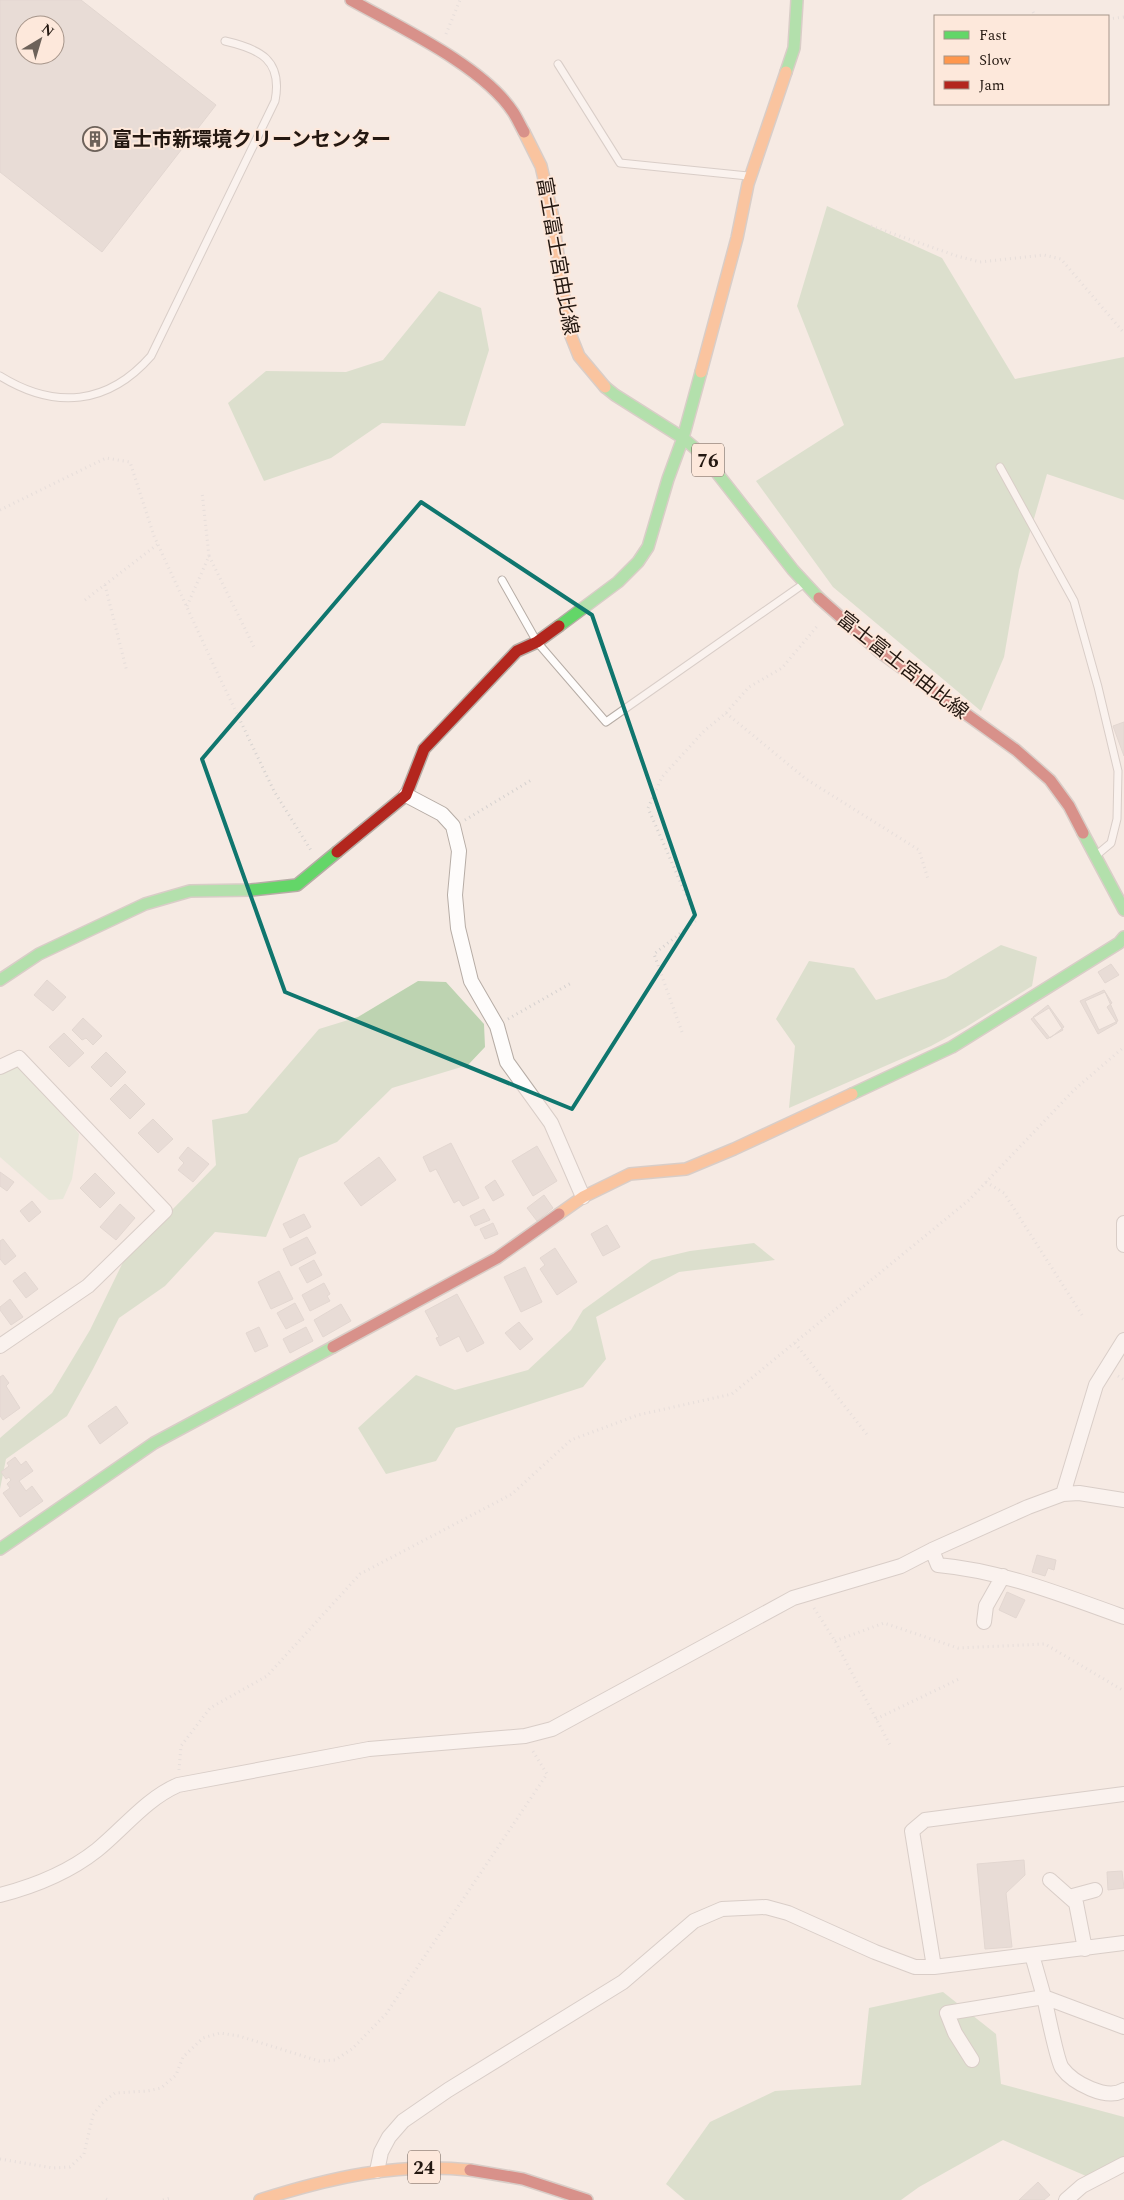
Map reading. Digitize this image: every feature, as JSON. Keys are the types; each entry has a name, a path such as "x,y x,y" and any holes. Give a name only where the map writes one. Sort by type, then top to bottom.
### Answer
{"street":[{"name":"富士富士宮由比線","path":"351,0 439,50 488,84 513,111 541,166 552,213 569,331 579,356 597,379 614,395 683,438 710,462 805,584 831,610 880,652 1016,750 1050,780 1069,806 1124,910"},
{"path":"0,980 39,954 145,904 190,890 251,890 297,885 406,795 424,749 517,651 537,642 618,582 638,562 648,547 668,478 683,438 737,238 751,176 794,48 797,0"},
{"path":"406,795 442,814 453,826 459,851 455,895 458,928 471,981 497,1026 507,1062 551,1123 583,1197"},
{"path":"0,1549 154,1443 497,1258 583,1197 630,1174 686,1169 734,1149 952,1047 1048,989 1119,943 1124,937"},
{"path":"0,1067 20,1058 164,1211 88,1286 0,1346"},
{"path":"1124,1224 1124,1245"},
{"path":"1063,1494 1096,1385 1124,1340"},
{"path":"0,1895 30,1887 71,1869 96,1850 162,1792 178,1785 370,1748 525,1736 552,1729 792,1598 901,1566 1028,1507 1063,1494 1079,1493 1124,1500"},
{"path":"932,1550 938,1565 971,1568 1036,1584 1124,1616"},
{"path":"984,1622 986,1606 1003,1576"},
{"path":"934,1967 912,1831 925,1820 1124,1794"},
{"path":"1050,1880 1076,1903 1085,1949"},
{"path":"1069,1897 1095,1890"},
{"path":"376,2171 381,2152 389,2137 403,2121 448,2090 623,1982 694,1921 722,1909 766,1906 788,1913 875,1952 915,1967 934,1967 1124,1943"},
{"path":"1032,1955 1062,2068 1086,2087 1102,2093 1120,2093 1124,2090"},
{"path":"972,2060 955,2033 947,2013 1044,1997 1124,2027"},
{"path":"1066,2200 1082,2186 1124,2164"},
{"name":"24","path":"260,2200 326,2180 376,2171 435,2166 466,2169 536,2182 587,2200"}],"lane":[{"path":"0,376 26,390 40,394 76,397 110,389 138,371 152,356 275,101 278,84 273,69 263,55 247,46 225,41"},
{"path":"558,64 620,163 751,176"},
{"path":"1000,467 1074,601 1098,687 1118,771 1117,819 1111,843 1095,856"},
{"path":"502,580 537,642 606,722 805,584"}],"path":[{"path":"439,50 460,0"},
{"path":"1109,19 1124,18"},
{"path":"871,226 957,256 980,262 1044,255 1061,259 1124,333"},
{"path":"0,510 106,458 130,462 158,544 274,791 320,865"},
{"path":"202,492 209,556 254,647"},
{"path":"85,600 158,544"},
{"path":"187,606 209,556"},
{"path":"104,585 127,672"},
{"path":"682,1032 654,954 697,920 648,808 662,777 704,731 726,713 749,687 782,668 831,610"},
{"path":"726,713 806,779 919,850 928,878"},
{"path":"453,826 533,779"},
{"path":"497,1026 573,982"},
{"path":"178,1785 180,1746 210,1708 266,1676 360,1574 512,1494 571,1440 638,1415 732,1394 969,1200 1075,1089 1124,1047"},
{"path":"986,1182 1004,1193 1082,1315"},
{"path":"795,1342 869,1437"},
{"path":"806,1594 835,1641 890,1745"},
{"path":"835,1641 884,1624 958,1648 1045,1644 1124,1691"},
{"path":"876,1719 959,1679"},
{"path":"0,2159 53,2168 70,2167 84,2154 93,2115 102,2103 115,2093 161,2088 176,2075 183,2057 203,2038 220,2033 239,2036 319,2061 335,2060 352,2049 386,2014 546,1774 533,1754 525,1736"},
{"path":"163,2200 170,2198 171,2200"}],"highlighted area":[{"path":"421,502 592,615 695,915 572,1109 285,992 202,759"}],"green space":[{"path":"827,206 942,258 1015,379 1124,357 1124,500 1047,474 1019,570 1004,657 981,711 833,587 756,481 844,425 797,306"},
{"path":"439,291 481,308 489,350 465,426 382,423 331,458 264,481 228,403 266,371 346,372 383,360"},
{"path":"1001,945 1037,957 1032,986 966,1027 931,1046 789,1108 795,1046 776,1019 809,961 854,968 876,1000 946,978"},
{"path":"418,981 446,982 484,1024 485,1047 468,1065 392,1088 337,1142 299,1158 266,1237 215,1232 165,1286 119,1318 67,1416 6,1459 0,1489 0,1438 52,1393 90,1330 125,1258 216,1165 212,1120 247,1113 319,1029 358,1017"},
{"path":"19,1058 79,1134 72,1179 63,1199 49,1200 0,1157 0,1068"},
{"path":"754,1243 775,1260 679,1272 596,1317 606,1359 583,1387 456,1428 436,1461 386,1474 358,1428 416,1375 455,1390 528,1370 571,1330 583,1310 652,1260 690,1251"},
{"path":"943,1992 996,2034 1001,2084 1124,2117 1124,2158 1093,2179 1003,2140 919,2187 901,2200 685,2200 666,2184 710,2122 775,2091 861,2085 869,2008"}],"building":[{"name":"富士市新環境クリーンセンター","path":"0,0 81,0 216,105 102,252 0,172"},
{"path":"1124,722 1124,756 1113,726"},
{"path":"1111,964 1119,975 1105,983 1098,972"},
{"path":"47,980 66,997 53,1011 34,995"},
{"path":"1104,990 1112,1003 1107,1007 1117,1023 1098,1034 1080,1001"},
{"path":"1105,992 1118,1021 1099,1030 1085,1001"},
{"path":"1048,1005 1064,1027 1050,1038 1033,1017"},
{"path":"1049,1008 1063,1030 1047,1039 1031,1019"},
{"path":"83,1018 102,1036 93,1045 86,1038 82,1040 72,1030"},
{"path":"64,1033 84,1053 69,1067 49,1047"},
{"path":"106,1052 126,1072 111,1087 91,1067"},
{"path":"125,1084 145,1104 130,1119 110,1099"},
{"path":"153,1119 173,1139 158,1153 138,1133"},
{"path":"451,1143 479,1198 463,1206 459,1200 454,1203 436,1169 430,1172 423,1157"},
{"path":"537,1146 557,1181 533,1196 512,1161"},
{"path":"188,1147 209,1164 193,1182 178,1170 184,1163 179,1158"},
{"path":"379,1157 396,1180 361,1206 344,1183"},
{"path":"0,1172 14,1182 7,1191 0,1186"},
{"path":"95,1173 115,1193 100,1208 80,1188"},
{"path":"495,1180 504,1195 493,1201 485,1187"},
{"path":"544,1195 553,1208 537,1221 527,1208"},
{"path":"32,1201 41,1212 29,1222 20,1211"},
{"path":"120,1204 135,1218 116,1240 100,1227"},
{"path":"484,1209 490,1220 475,1226 470,1216"},
{"path":"304,1214 311,1227 290,1238 283,1224"},
{"path":"493,1223 498,1234 485,1239 480,1229"},
{"path":"607,1225 620,1247 603,1256 591,1234"},
{"path":"307,1237 316,1253 291,1266 283,1249"},
{"path":"3,1239 16,1256 5,1265 0,1259 0,1241"},
{"path":"555,1248 577,1282 557,1295 540,1269 545,1265 540,1258"},
{"path":"314,1260 322,1275 307,1283 299,1268"},
{"path":"525,1267 542,1302 521,1312 504,1277"},
{"path":"279,1271 293,1299 271,1309 258,1282"},
{"path":"25,1272 38,1289 26,1298 13,1281"},
{"path":"324,1283 330,1294 327,1296 330,1301 310,1311 302,1295"},
{"path":"457,1294 484,1343 467,1352 459,1336 440,1346 436,1338 439,1337 425,1311"},
{"path":"10,1299 23,1317 11,1325 0,1310 0,1307"},
{"path":"295,1303 304,1320 286,1329 277,1313"},
{"path":"341,1304 351,1321 323,1337 314,1320"},
{"path":"519,1322 533,1339 520,1350 505,1333"},
{"path":"259,1327 268,1346 255,1352 246,1333"},
{"path":"306,1327 313,1341 290,1353 283,1339"},
{"path":"3,1375 9,1383 6,1386 20,1408 3,1420 0,1416 0,1377"},
{"path":"116,1406 128,1423 100,1444 88,1426"},
{"path":"15,1457 21,1465 26,1461 33,1471 19,1481 26,1491 32,1486 43,1501 20,1517 3,1493 10,1488 7,1484 11,1480 9,1477 6,1479 1,1472 9,1466 7,1463"},
{"path":"1037,1555 1056,1560 1054,1570 1048,1568 1045,1576 1032,1572"},
{"path":"1007,1592 1025,1600 1016,1618 999,1610"},
{"path":"1024,1860 1025,1875 1006,1893 1012,1947 985,1949 977,1864"},
{"path":"1122,1871 1124,1888 1108,1890 1107,1872"},
{"path":"1038,2182 1050,2195 1044,2200 1019,2200"}],"traffic: fast":[{"path":"786,72 794,48 797,0"},
{"path":"559,626 618,582 638,562 648,547 668,479 683,438 701,372"},
{"path":"605,387 683,438 703,455 793,570 819,598"},
{"path":"1083,833 1124,910"},
{"path":"0,980 39,954 145,904 190,891 251,890 297,885 337,852"},
{"path":"852,1094 952,1047 1119,943 1124,937"},
{"path":"0,1549 154,1443 333,1347"}],"traffic: slow":[{"path":"701,372 737,238 748,184 786,72"},
{"path":"524,132 541,166 552,213 569,331 579,356 605,387"},
{"path":"559,1214 583,1197 630,1174 686,1169 734,1149 852,1094"},
{"path":"260,2200 312,2185 390,2170 416,2168 470,2170"}],"traffic: jam":[{"path":"351,0 439,49 482,79 513,112 524,132"},
{"path":"819,598 880,652 1016,750 1050,780 1069,806 1083,833"},
{"path":"337,852 406,795 424,749 517,651 537,642 559,626"},
{"path":"333,1347 497,1258 559,1214"},
{"path":"470,2170 523,2179 587,2200"}],"place":[{"name":"富士市新環境クリーンセンター","path":"95,139"}]}
